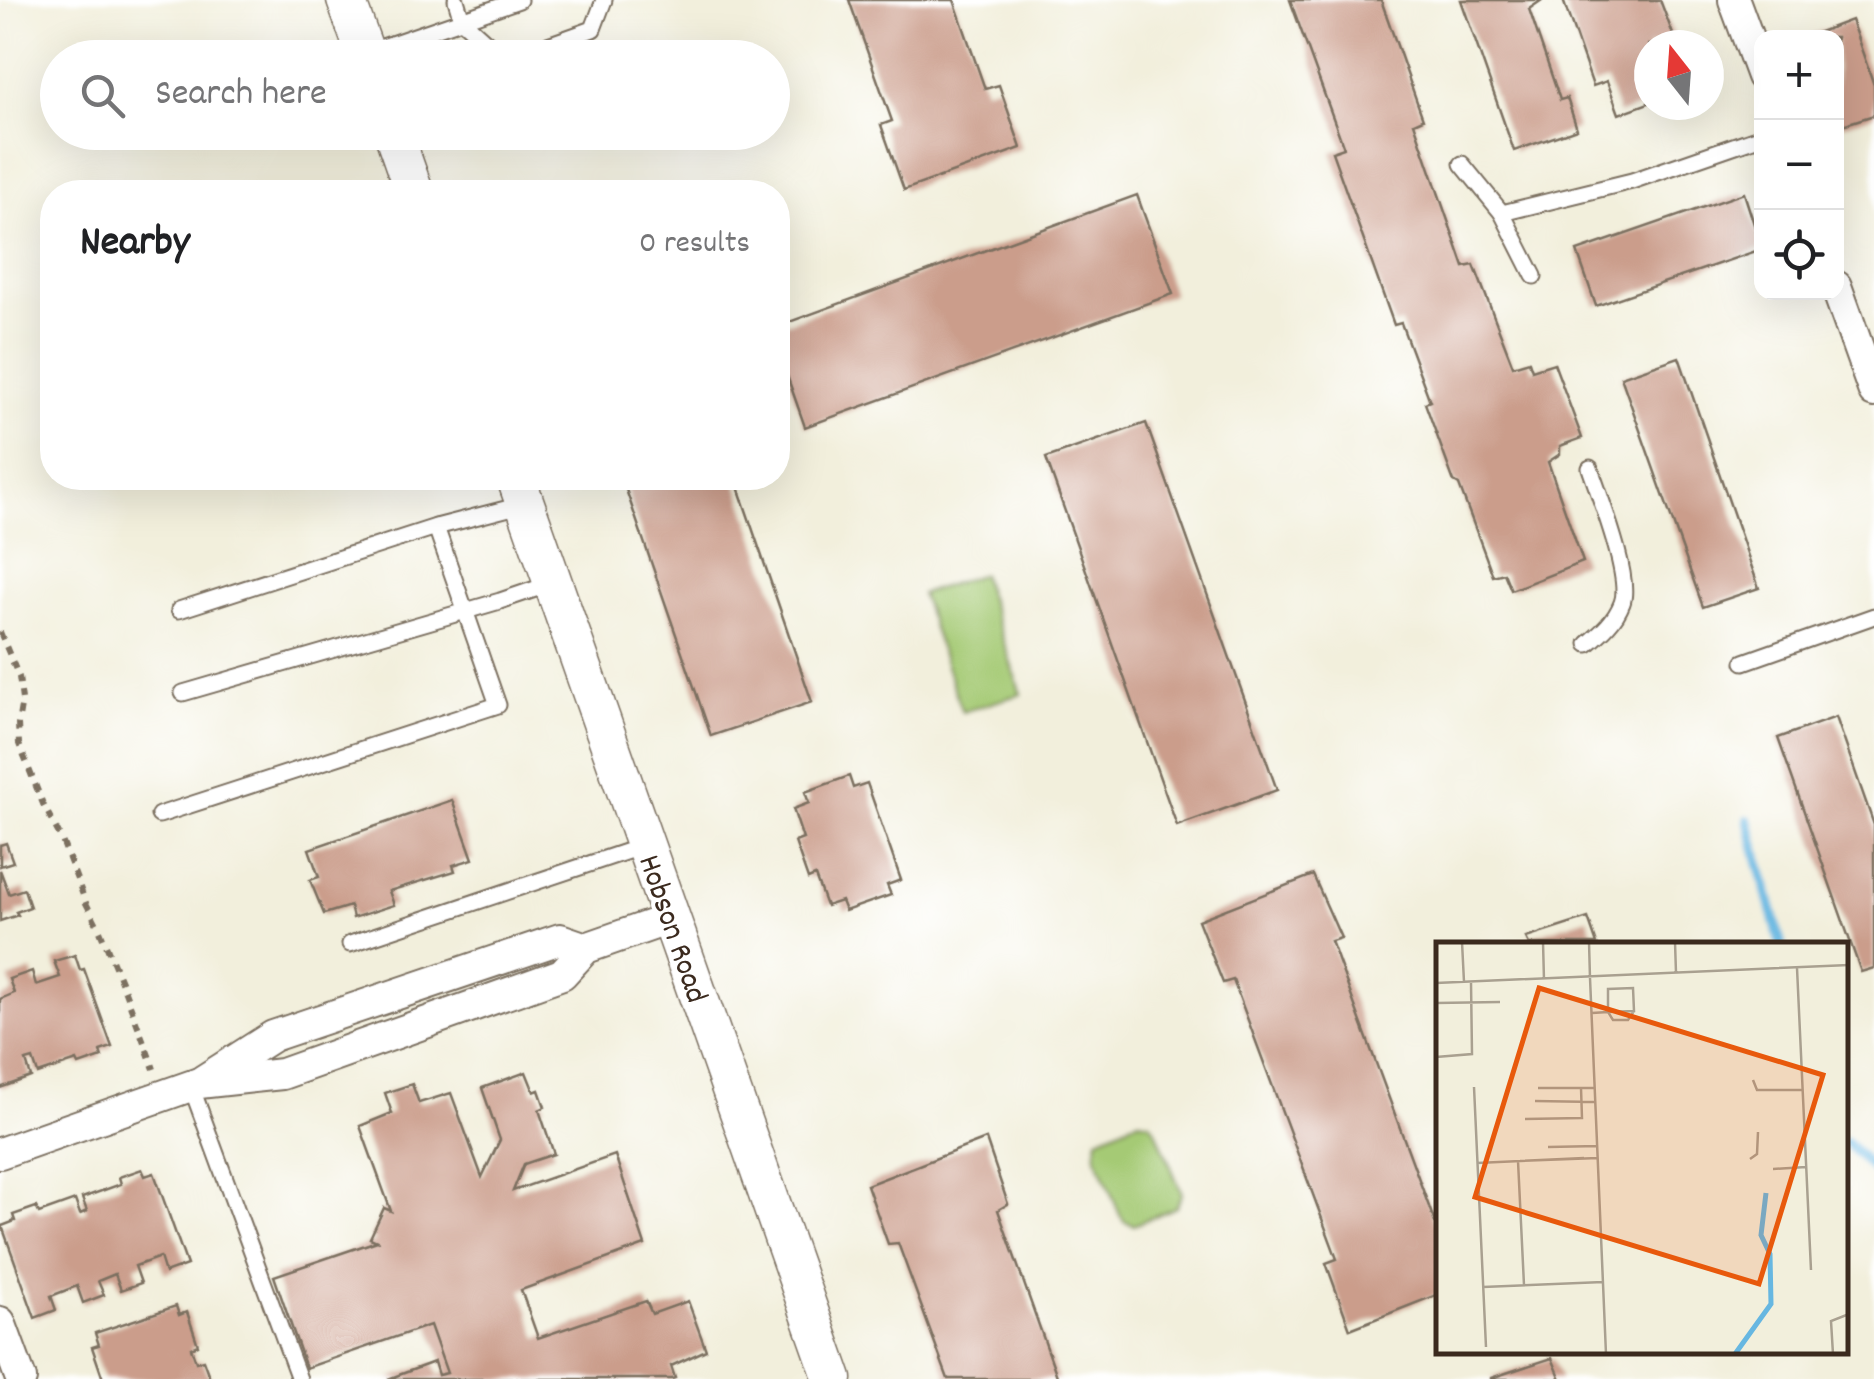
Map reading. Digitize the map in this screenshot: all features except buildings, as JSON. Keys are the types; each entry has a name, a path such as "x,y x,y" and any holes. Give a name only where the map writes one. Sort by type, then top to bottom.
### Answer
{"street":[{"path":"346,0 360,40"},
{"path":"1734,0 1754,54"},
{"path":"399,150 410,180"},
{"path":"1841,300 1874,392"},
{"name":"Hobson Road","path":"521,491 834,1379"},
{"path":"0,1153 184,1088 273,1036 560,939 586,948 672,918"},
{"path":"0,1322 21,1379"}],"lane":[{"path":"456,0 462,20 486,40"},
{"path":"409,40 519,0"},
{"path":"561,40 593,29 604,0"},
{"path":"1502,213 1632,181 1754,139"},
{"path":"1462,164 1502,213 1534,276"},
{"path":"1588,644 1612,623 1625,598 1619,556 1590,468"},
{"path":"179,610 436,528 521,491"},
{"path":"159,814 498,705 436,528"},
{"path":"184,693 553,583"},
{"path":"1744,662 1874,616"},
{"path":"350,944 646,845"},
{"path":"184,1088 299,1379"}],"path":[{"path":"0,632 20,688 20,744 42,804 61,838 123,986 184,1088"}],"green space":[{"path":"981,574 1021,694 962,712 921,594"},
{"path":"1139,1120 1150,1122 1156,1130 1182,1194 1176,1207 1134,1225 1120,1215 1096,1155 1098,1138"}],"waterway":[{"path":"1748,820 1780,942"},
{"path":"1849,1145 1874,1170"}]}
